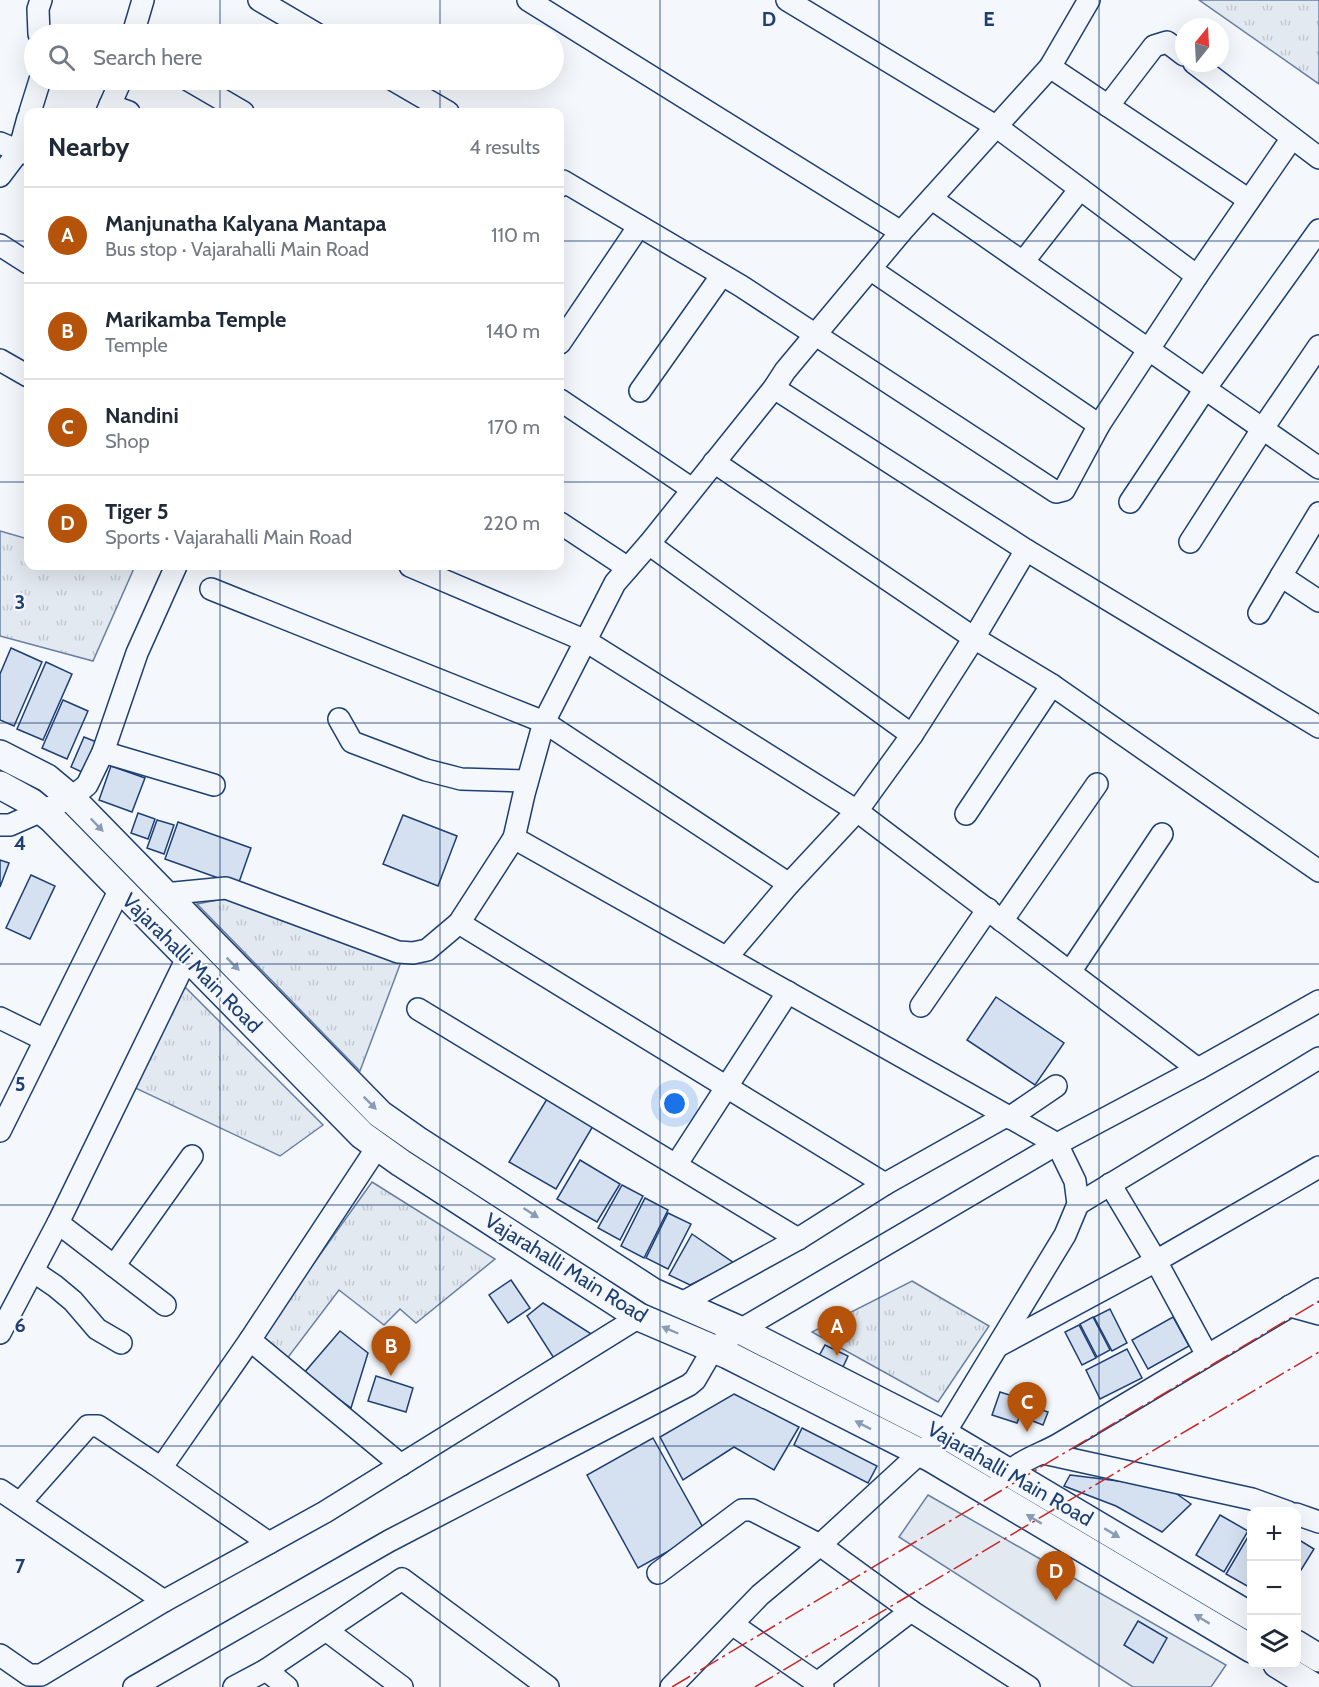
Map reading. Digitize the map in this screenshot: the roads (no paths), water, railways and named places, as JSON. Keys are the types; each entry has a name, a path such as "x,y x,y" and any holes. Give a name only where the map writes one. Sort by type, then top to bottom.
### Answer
{"main road":[{"name":"Vajarahalli Main Road","path":"0,754 46,778 71,798 380,1114 417,1140 653,1292 740,1330 944,1434 1248,1615"},
{"name":"Vajarahalli Main Road","path":"0,785 31,802 42,811 362,1135 400,1163 639,1317 713,1349 920,1453 1247,1647"},
{"path":"1301,1647 1319,1658"},
{"path":"1284,1669 1314,1687"}],"street":[{"path":"39,24 38,9 41,0"},
{"path":"136,24 143,0"},
{"path":"259,0 300,24"},
{"path":"528,0 901,232"},
{"path":"787,0 997,127 1197,276"},
{"path":"164,894 226,888 398,952 413,953 427,950 459,923 514,838 544,722 615,583 649,544 774,388 785,371 901,232 1050,67 1089,0"},
{"path":"1108,106 1154,46 1167,42 1175,48"},
{"path":"1050,67 1249,200"},
{"path":"1206,72 1319,158"},
{"path":"31,108 37,90"},
{"path":"115,108 119,90"},
{"path":"205,90 236,108"},
{"path":"410,90 441,108"},
{"path":"0,176 16,149 24,128"},
{"path":"564,184 722,275 1056,492 1064,490 1099,425 1147,350 1292,138"},
{"path":"1023,262 1080,189"},
{"path":"932,199 1319,468"},
{"path":"564,338 639,226"},
{"path":"1130,502 1205,389 1319,230"},
{"path":"0,245 24,260"},
{"path":"870,269 1099,425"},
{"path":"640,391 722,275"},
{"path":"1190,542 1319,346"},
{"path":"0,360 24,374"},
{"path":"774,388 1026,550 1319,727"},
{"path":"564,403 692,489"},
{"path":"714,462 974,638 1052,685 1319,871"},
{"path":"1259,613 1319,513"},
{"path":"564,526 628,568"},
{"path":"649,544 912,735"},
{"path":"727,957 789,884 857,811 912,735 974,638 1026,550"},
{"path":"0,825 10,825 71,798 87,785 103,752 137,653 174,570"},
{"path":"419,570 586,641 857,811 1198,1069"},
{"path":"1281,576 1319,601"},
{"path":"211,589 544,722 789,884"},
{"path":"966,814 1052,685"},
{"path":"339,719 352,742 426,770 461,779 527,781"},
{"path":"103,752 214,785"},
{"path":"921,1006 1097,784"},
{"path":"1070,972 1162,834"},
{"path":"514,838 1057,1144 1075,1181 1078,1204 1065,1235 944,1434 920,1453 820,1545 760,1595 671,1687"},
{"path":"0,1131 120,889"},
{"path":"459,923 885,1184"},
{"path":"0,1333 58,1223 187,957"},
{"path":"676,1165 788,992"},
{"path":"138,1686 389,1541 689,1385 695,1380 713,1349 740,1330 1057,1144 1319,1001"},
{"path":"418,1009 798,1239"},
{"path":"0,1018 45,1040"},
{"path":"1078,1204 1319,1058"},
{"path":"680,1304 798,1239 885,1184 1008,1117 1056,1086"},
{"path":"155,1464 160,1465 166,1461 250,1340 378,1146"},
{"path":"114,1266 192,1156"},
{"path":"997,1346 1156,1261 1319,1167"},
{"path":"1110,1184 1156,1261 1207,1355"},
{"path":"58,1223 165,1305"},
{"path":"33,1271 73,1301 97,1329 121,1343"},
{"path":"992,1494 1008,1471 1021,1462 1043,1453 1319,1288"},
{"path":"1290,1306 1319,1314"},
{"path":"0,1655 20,1681 41,1675 164,1601 325,1512 639,1317"},
{"path":"250,1340 401,1465"},
{"path":"20,1503 88,1426 98,1426 269,1543"},
{"path":"1043,1453 1251,1499 1274,1507"},
{"path":"0,1490 164,1601"},
{"path":"658,1573 742,1510 752,1510 820,1545 911,1611 1029,1687"},
{"path":"234,1687 266,1670 402,1579 548,1687"},
{"path":"732,1624 820,1685 911,1611"},
{"path":"326,1630 402,1687"},
{"path":"266,1670 287,1687"}],"place":[{"name":"Manjunatha Kalyana Mantapa","path":"837,1356"},
{"name":"Marikamba Temple","path":"391,1376"},
{"name":"Nandini","path":"1027,1432"},
{"name":"Tiger 5","path":"1056,1601"}]}
